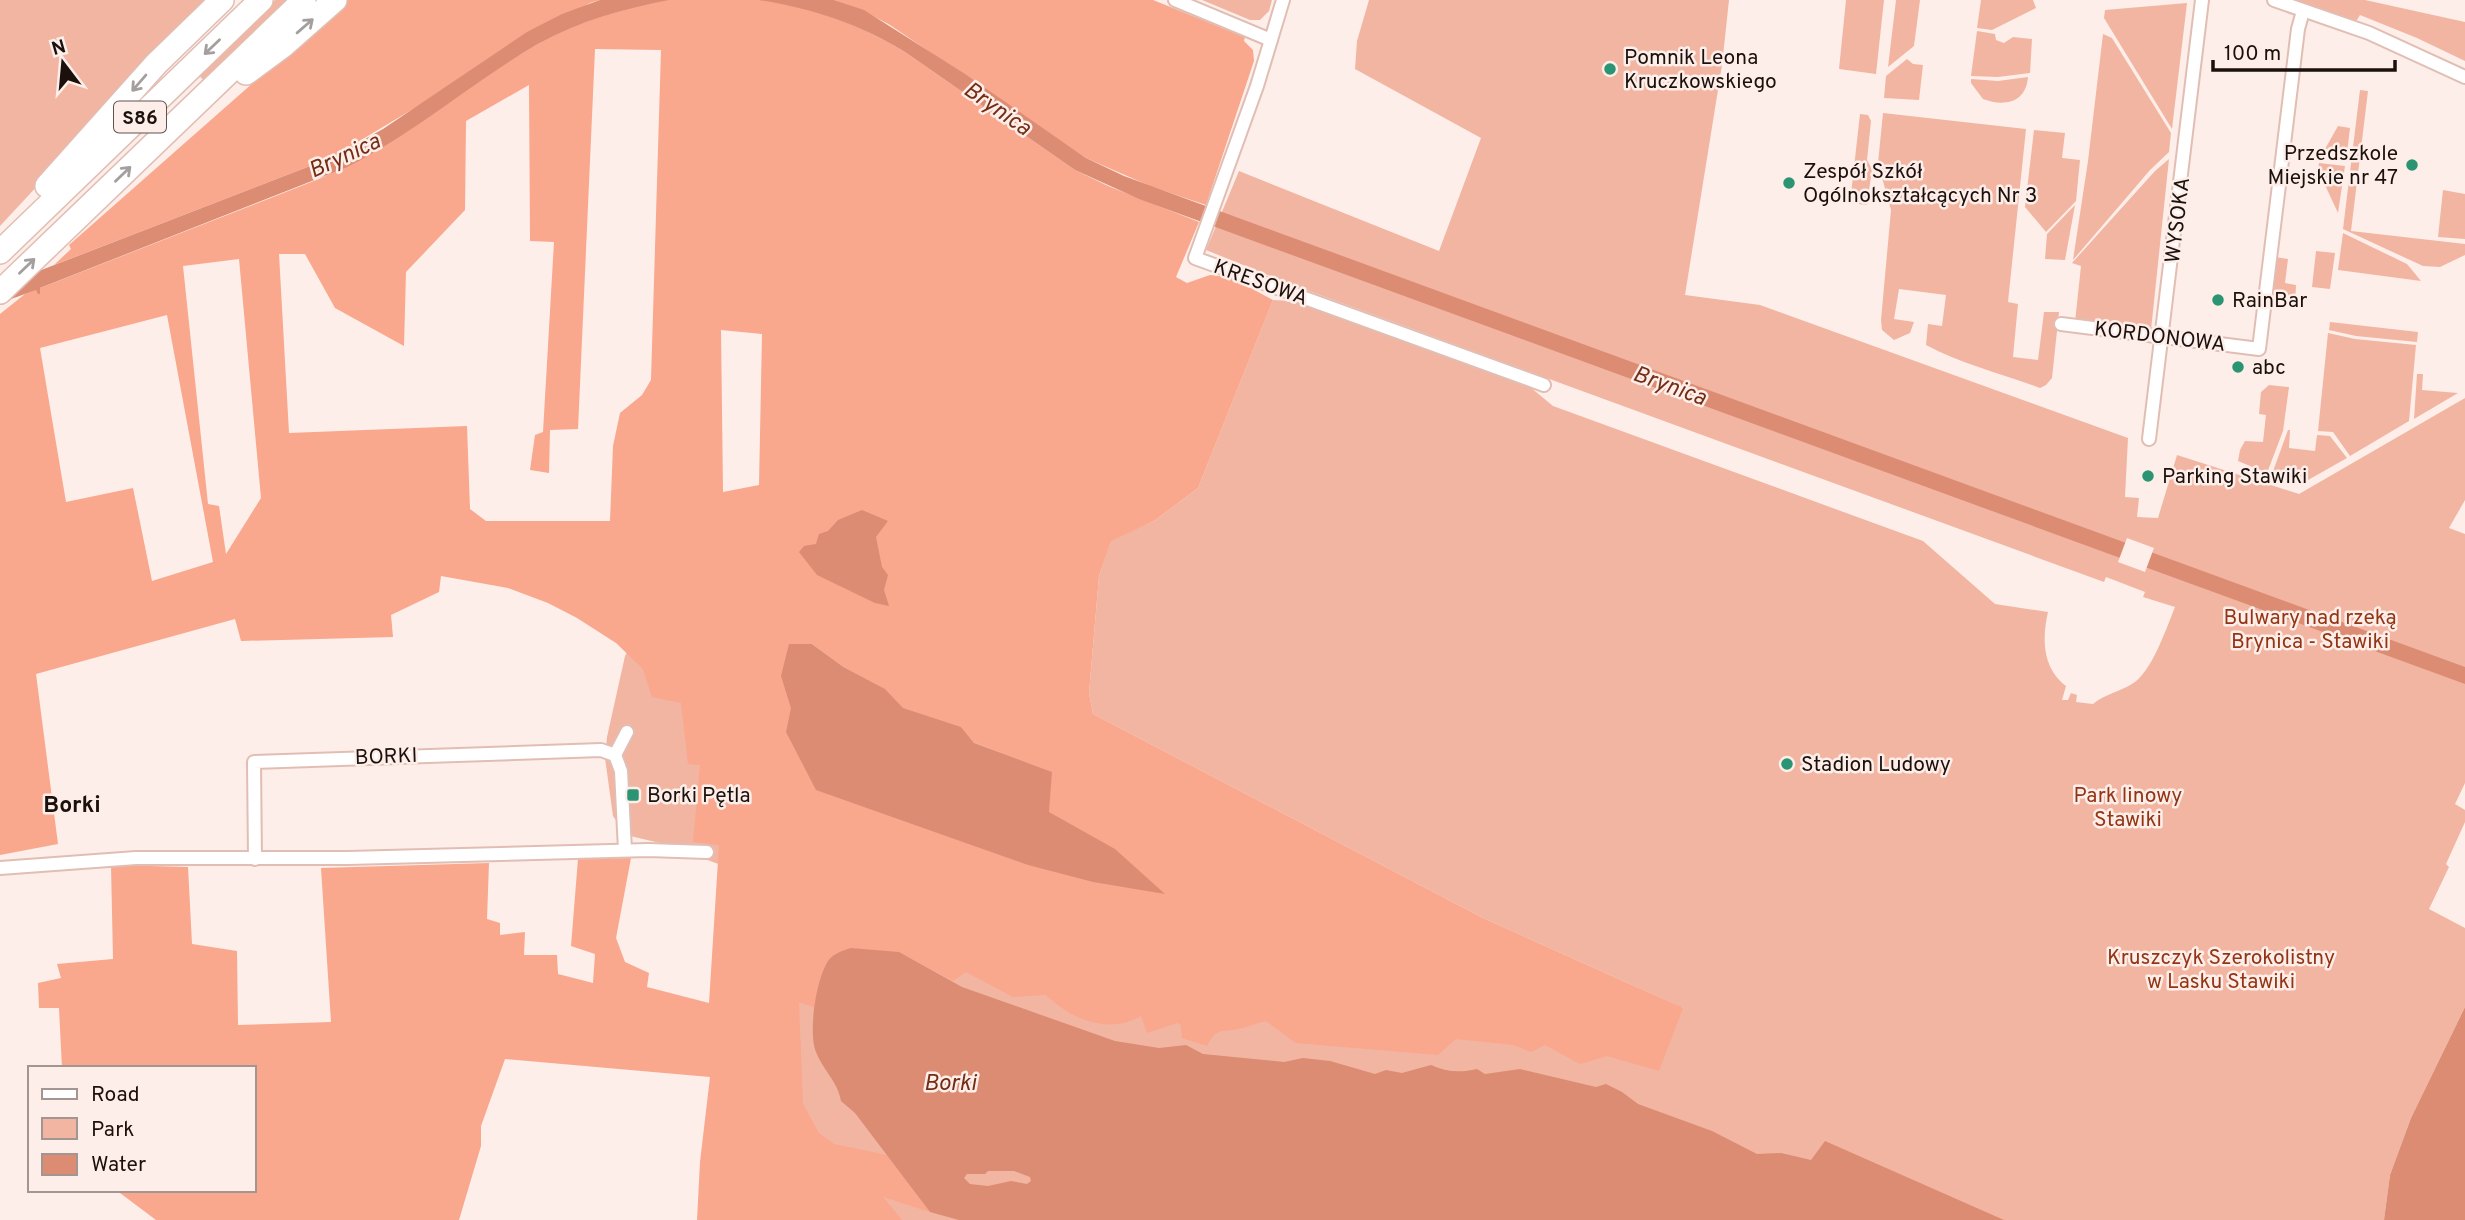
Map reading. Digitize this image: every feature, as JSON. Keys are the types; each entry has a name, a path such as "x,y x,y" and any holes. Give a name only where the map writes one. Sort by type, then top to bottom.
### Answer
{"highway":[{"path":"19,233 44,190 156,64 222,0"},
{"name":"S86","path":"0,252 261,0"},
{"name":"S86","path":"0,292 304,0"},
{"path":"173,127 284,45 335,0"}],"street":[{"path":"1175,0 1271,40"},
{"name":"KRESOWA","path":"1283,0 1195,258 1544,385"},
{"name":"WYSOKA","path":"2149,439 2202,0"},
{"path":"2274,0 2369,33 2465,76"},
{"name":"KORDONOWA","path":"2061,324 2259,349 2298,29 2303,11"},
{"path":"625,850 621,771 615,755 627,732"},
{"name":"BORKI","path":"255,859 254,762 601,750 615,755"},
{"path":"0,868 111,858 255,859 625,850 707,852"}],"green space":[{"path":"0,0 217,0 160,54 0,226"},
{"path":"275,0 289,0 204,81 198,74"},
{"path":"1202,0 1272,0 1269,11 1260,20 1250,20"},
{"path":"1369,0 1729,0 1722,65 1685,295 1760,305 2128,438 2125,497 2139,498 2137,517 2158,518 2177,455 2299,494 2465,398 2465,500 2449,528 2465,534 2465,783 2455,804 2465,810 2465,822 2446,864 2449,867 2429,909 2465,928 2465,1007 2411,1118 2390,1175 2384,1220 733,1220 721,865 664,844 626,835 613,816 605,758 625,656 654,599 1199,794 1683,1008 1483,918 1093,714 1089,693 1099,576 1111,540 1154,521 1198,488 1273,300 1292,301 1530,387 1553,406 1923,541 1995,604 2048,612 2046,652 2052,670 2066,686 2062,700 2068,700 2071,693 2077,695 2076,702 2093,704 2132,684 2152,660 2175,607 2143,597 2145,592 2106,577 2104,582 1290,284 1206,250 1239,171 1439,251 1481,138 1355,69 1357,41"},
{"path":"1846,0 1884,0 1876,74 1839,69"},
{"path":"1896,0 1920,0 1914,46 1888,67"},
{"path":"1981,0 2033,0 2036,8 1992,30 1977,28"},
{"path":"2289,0 2365,0 2465,22 2465,61 2360,15 2355,23"},
{"path":"2187,3 2172,129 2104,18 2105,10"},
{"path":"1977,31 1995,34 1996,40 2004,43 2013,37 2032,39 2030,73 1998,77 1971,76"},
{"path":"2103,34 2112,38 2171,133 2169,152 2150,170 2073,260 2088,161"},
{"path":"1907,59 1913,64 1923,65 1919,100 1884,98 1886,76"},
{"path":"2028,77 2023,93 2013,101 1999,103 1983,99 1971,83 1971,79 1998,81"},
{"path":"2360,90 2368,91 2351,231 2465,244 2465,255 2440,267 2423,266 2343,229"},
{"path":"1883,113 2026,129 2008,302 2018,304 2013,357 2038,360 2044,312 2059,312 2052,378 2046,385 2040,388 1926,345 1928,324 1942,326 1946,295 1899,289 1894,319 1914,322 1910,333 1894,340 1882,330 1891,210 1878,163"},
{"path":"1860,114 1868,115 1871,121 1867,160 1872,169 1867,205 1850,203"},
{"path":"2338,126 2350,128 2346,161 2320,158"},
{"path":"2034,130 2065,133 2062,158 2080,160 2076,201 2046,232 2025,207"},
{"path":"2169,159 2151,330 2075,322 2081,266 2072,263"},
{"path":"2319,163 2345,166 2338,213 2318,170"},
{"path":"2443,190 2465,194 2465,239 2438,237"},
{"path":"2075,205 2065,260 2045,259 2047,234"},
{"path":"2343,233 2407,264 2421,281 2338,270"},
{"path":"2316,251 2335,253 2330,289 2312,287"},
{"path":"2275,257 2288,259 2285,283 2296,285 2295,305 2274,297 2271,286"},
{"path":"2330,322 2418,332 2417,342 2356,336 2329,330"},
{"path":"2328,333 2355,339 2416,345 2409,421 2350,456 2333,432 2318,431"},
{"path":"2417,374 2423,374 2422,390 2458,393 2414,419"},
{"path":"2269,385 2289,387 2283,431 2267,473 2238,461 2245,441 2263,442 2266,415 2259,414 2261,392"},
{"path":"2288,430 2289,448 2315,451 2317,435 2330,436 2347,458 2301,484 2272,474"}],"shaded area":[{"path":"347,0 600,0 590,3 331,158 54,265 71,249 69,245"},
{"path":"667,0 764,0 837,19 905,52 1075,170 1199,222 1176,277 1187,283 1210,275 1230,277 1273,300 1198,488 1154,521 1111,541 1099,576 1089,693 1093,714 1483,918 1683,1008 1659,1071 1607,1056 1580,1064 1545,1045 1531,1052 1513,1045 1456,1039 1438,1055 1296,1043 1266,1021 1220,1032 1214,1035 1207,1046 1182,1038 1181,1025 1177,1023 1147,1033 1141,1016 1116,1024 1090,1022 1067,1011 1046,995 1013,997 966,972 953,981 899,952 851,948 818,990 816,1008 799,1002 803,1104 819,1133 834,1144 887,1155 930,1212 883,1197 902,1220 697,1220 700,1162 710,1077 505,1059 481,1126 481,1146 459,1220 156,1220 119,1192 256,1192 256,1066 62,1066 59,1008 39,1008 38,983 61,978 57,964 113,959 111,865 188,867 192,944 237,951 238,1025 331,1022 321,868 489,863 487,919 500,923 500,935 525,932 524,955 557,955 558,974 593,983 595,954 571,946 578,859 631,858 616,938 625,962 649,973 647,987 709,1003 719,845 693,842 700,765 688,764 681,703 652,697 643,669 616,643 548,603 508,588 441,576 439,592 391,615 393,637 241,641 235,619 36,674 58,844 0,855 0,314 25,294 319,179 350,164 381,147 496,70 555,35 624,10","holes":["595,49 661,50 651,380 642,395 620,413 613,446 610,521 486,521 470,509 467,426 289,433 279,254 305,254 335,308 404,346 406,272 465,210 466,121 529,85 530,241 554,242 543,432 535,435 530,470 549,473 550,430 578,429","239,259 261,498 226,554 219,506 208,504 183,266","167,315 213,562 152,581 133,488 66,502 40,348","721,330 762,334 759,485 723,492","812,644 845,668 885,689 903,708 961,727 974,742 1052,772 1049,812 1115,849 1163,893 1093,882 1028,865 876,810 786,732"]},
{"path":"834,0 1153,0 1245,37 1244,41 1253,50 1254,61 1206,205 1150,186 1086,158 890,25 864,11"}],"water":[{"name":"Brynica","path":"600,0 669,0 602,17 538,44 395,140 345,168 40,288 40,294 36,290 0,303 0,286 331,158 383,129 527,32 562,14"},
{"name":"Brynica","path":"759,0 834,0 864,10 965,74 1086,158 1124,176 2465,667 2465,684 1139,199 1075,170 888,42 835,18"},
{"path":"862,510 888,521 876,537 882,567 888,575 884,590 889,606 875,603 817,575 799,552 804,546 816,544 819,534 828,531 838,520"},
{"path":"789,644 812,644 845,668 885,689 903,708 961,727 974,743 1052,772 1049,812 1115,849 1165,894 1093,882 1028,865 816,790 786,732 791,708 781,676"},
{"name":"Borki","path":"851,948 899,952 962,987 1115,1041 1159,1048 1186,1045 1203,1054 1284,1062 1303,1058 1330,1061 1375,1074 1386,1070 1402,1073 1431,1065 1453,1071 1477,1069 1485,1074 1520,1069 1596,1087 1606,1084 1638,1104 1712,1131 1757,1154 1781,1153 1811,1160 1825,1141 2004,1220 959,1220 930,1212 855,1113 841,1101 837,1088 816,1052 813,1019 820,980 830,958","holes":["988,1171 1014,1171 1030,1177 1031,1181 1027,1184 1011,1181 988,1186 970,1184 964,1178 967,1174 985,1174"]},
{"path":"2465,1007 2465,1220 2384,1220 2390,1175 2411,1118"}],"pier":[{"path":"2127,538 2154,548 2145,572 2118,562"}],"place":[{"name":"Pomnik Leona Kruczkowskiego","path":"1610,69"},
{"name":"Przedszkole Miejskie nr 47","path":"2412,165"},
{"name":"Zespół Szkół Ogólnokształcących Nr 3","path":"1789,183"},
{"name":"RainBar","path":"2218,300"},
{"name":"abc","path":"2238,367"},
{"name":"Parking Stawiki","path":"2148,476"},
{"name":"Stadion Ludowy","path":"1787,764"},
{"name":"Borki Pętla","path":"633,795"}],"district":[{"name":"Borki","path":"72,804"}],"park label":[{"name":"Bulwary nad rzeką Brynica - Stawiki","path":"2310,629"},
{"name":"Park linowy Stawiki","path":"2128,807"},
{"name":"Kruszczyk Szerokolistny w Lasku Stawiki","path":"2221,969"}]}
